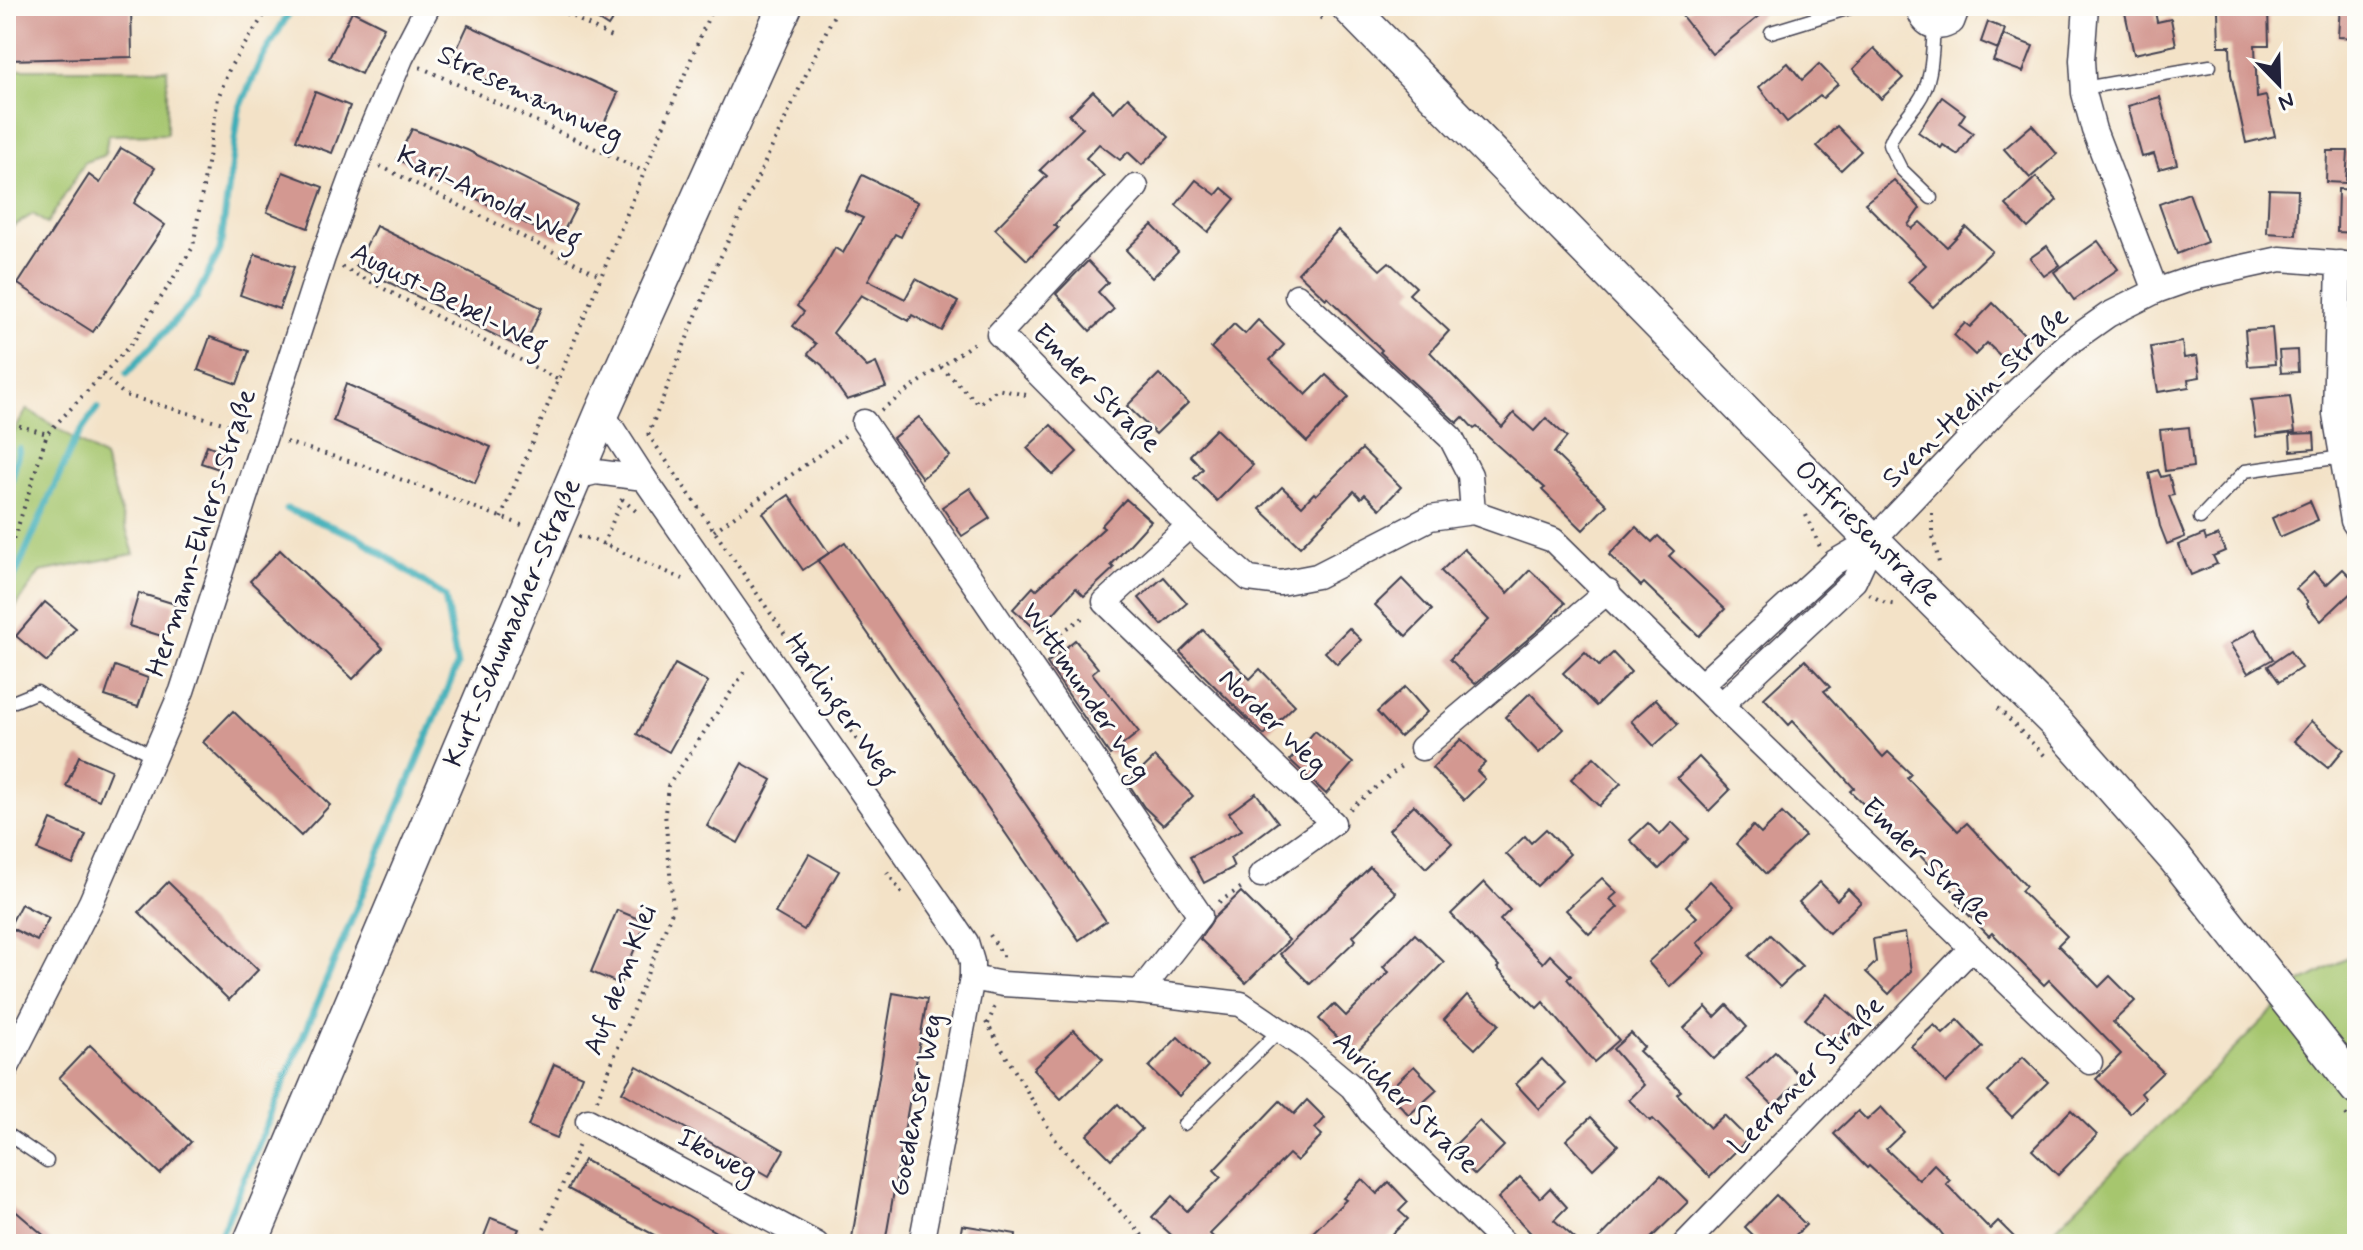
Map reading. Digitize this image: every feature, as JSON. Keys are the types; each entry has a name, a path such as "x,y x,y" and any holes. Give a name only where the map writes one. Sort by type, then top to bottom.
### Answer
{"main road":[{"name":"Kurt-Schumacher-Straße","path":"250,1244 602,413 785,6"},
{"name":"Ostfriesenstraße","path":"1348,6 2056,723 2175,858 2357,1088"}],"street":[{"name":"Hermann-Ehlers-Straße","path":"8,1059 91,902 156,757 182,691 323,257 360,156 401,58 428,6"},
{"path":"1919,6 1920,16 1934,27 1947,26 1952,22 1958,6"},
{"path":"2086,6 2083,26 2084,88 2094,130 2156,291"},
{"name":"Emder Straße","path":"1136,187 999,334 1189,526 1249,579 1280,583 1317,576 1430,518 1473,512 1553,540 2090,1062"},
{"name":"Sven-Hedin-Straße","path":"1873,540 2000,407 2067,344 2108,315 2156,291 2193,278 2280,259 2348,264"},
{"path":"2348,264 2335,414 2353,521 2357,527"},
{"path":"1297,296 1451,438 1470,475 1473,512"},
{"name":"Harlinger Weg","path":"602,413 764,653 966,942 972,962 972,978"},
{"name":"Wittmunder Weg","path":"864,422 1200,915"},
{"path":"576,477 596,472 644,478"},
{"path":"1105,602 1189,526"},
{"path":"1701,685 1835,562 1873,540"},
{"path":"1721,705 1854,581 1873,540"},
{"path":"1422,748 1608,591"},
{"name":"Norder Weg","path":"1105,602 1333,823"},
{"path":"1261,875 1333,823"},
{"path":"1140,992 1200,915"},
{"name":"Leeraner Straße","path":"1685,1244 1971,949"},
{"name":"Auricher Straße","path":"972,978 1003,984 1140,992 1241,1004 1303,1046 1352,1087 1371,1113 1505,1244"},
{"name":"Goedenser Weg","path":"921,1244 972,978"},
{"name":"Ikoweg","path":"588,1121 805,1241"}],"lane":[{"path":"1771,32 1856,6"},
{"path":"1931,198 1901,169 1889,145 1894,131 1920,100 1931,71 1934,27"},
{"path":"2084,88 2210,66"},
{"path":"2200,518 2245,471 2342,457"},
{"path":"15,701 37,692 62,709 156,757"},
{"path":"1184,1124 1280,1030"},
{"path":"6,1133 47,1161"}],"path":[{"path":"6,553 15,536 47,434 133,342 193,247 218,98 230,67 270,6"},
{"path":"552,6 611,37"},
{"path":"501,518 713,6"},
{"path":"648,434 714,271 838,6"},
{"name":"Stresemannweg","path":"401,58 643,171"},
{"name":"Karl-Arnold-Weg","path":"360,156 600,275"},
{"name":"August-Bebel-Weg","path":"323,257 557,379"},
{"path":"941,367 979,404 997,389 1037,398"},
{"path":"102,375 125,395 368,467 501,518 552,534 592,539 683,579"},
{"path":"6,417 14,424 47,434"},
{"path":"622,499 634,507 641,518"},
{"path":"1922,589 1940,567 1932,532 1932,511"},
{"path":"1026,657 1105,602"},
{"name":"Auf dem Klei","path":"538,1244 673,909 665,813 668,786 748,667 764,653"},
{"path":"1333,823 1422,748"},
{"path":"1200,915 1261,875"},
{"path":"988,1026 1057,1142 1150,1244"}],"green space":[{"path":"6,69 167,69 167,134 108,135 105,155 85,162 47,224 33,214 14,226 6,193 10,137 6,137"},
{"path":"27,409 104,458 134,554 40,572 6,621 6,446"},
{"path":"2357,953 2357,1244 2040,1244 2301,982"}],"building":[{"path":"6,6 131,6 132,57 6,60"},
{"path":"577,6 621,6 608,26"},
{"path":"1694,6 1772,6 1712,54 1682,16"},
{"path":"2154,6 2157,22 2171,19 2176,45 2134,54 2124,8"},
{"path":"2340,6 2357,6 2357,38 2338,37"},
{"path":"2268,9 2269,45 2255,45 2257,98 2266,96 2275,136 2246,143 2231,74 2230,46 2219,46 2218,10"},
{"path":"352,11 384,27 361,74 329,58"},
{"path":"1988,22 2005,29 1998,49 1981,42"},
{"path":"468,25 618,93 600,132 450,64"},
{"path":"2004,35 2033,46 2023,72 1993,61"},
{"path":"1874,48 1903,78 1881,99 1853,69"},
{"path":"1788,63 1802,80 1819,64 1838,84 1787,122 1759,87"},
{"path":"1093,91 1114,112 1128,97 1169,137 1142,165 1128,152 1120,160 1099,144 1086,158 1104,176 1054,225 1058,228 1027,260 995,229 1047,176 1040,170 1083,128 1069,115"},
{"path":"315,92 350,106 332,153 296,140"},
{"path":"1942,97 1965,114 1959,123 1973,133 1958,155 1943,145 1941,148 1918,132"},
{"path":"2160,97 2177,164 2159,169 2154,154 2142,157 2128,106"},
{"path":"2032,125 2057,154 2030,178 2004,149"},
{"path":"1837,126 1861,151 1841,170 1817,146"},
{"path":"412,129 467,150 577,205 559,240 397,159"},
{"path":"121,148 155,168 134,203 165,225 93,332 18,284 89,175 100,183"},
{"path":"2327,151 2348,151 2346,183 2326,182"},
{"path":"283,172 323,187 308,228 267,212"},
{"path":"862,175 918,202 901,237 895,234 868,280 905,299 916,279 958,302 942,331 912,315 909,321 861,295 833,333 867,367 876,363 886,387 847,400 822,365 808,354 816,344 793,326 804,312 797,306 835,248 843,253 863,218 845,210"},
{"path":"2036,177 2057,200 2028,228 2006,205"},
{"path":"1196,180 1216,195 1222,188 1235,199 1208,232 1176,205"},
{"path":"1894,180 1920,208 1908,225 1912,229 1920,222 1947,247 1966,227 1992,251 1933,307 1908,282 1926,265 1865,203"},
{"path":"2269,189 2298,190 2296,235 2267,233"},
{"path":"2338,189 2357,190 2357,233 2337,232"},
{"path":"2189,193 2207,242 2177,254 2159,204"},
{"path":"1152,225 1178,252 1152,278 1126,250"},
{"path":"376,226 542,308 523,349 356,266"},
{"path":"1338,230 1380,270 1389,262 1416,287 1409,294 1449,331 1430,352 1502,427 1514,413 1534,431 1546,418 1567,437 1554,453 1607,505 1583,530 1542,490 1545,488 1477,427 1474,429 1463,417 1457,423 1380,352 1382,350 1327,297 1298,273"},
{"path":"2098,241 2118,269 2074,300 2054,272"},
{"path":"2047,246 2060,265 2044,276 2030,258"},
{"path":"255,254 294,267 279,309 240,295"},
{"path":"1088,261 1108,282 1098,292 1114,309 1090,331 1056,294"},
{"path":"1993,303 2028,338 2006,361 1987,343 1975,355 1954,335 1965,323 1970,327"},
{"path":"1258,320 1284,345 1270,360 1306,395 1326,375 1349,397 1307,442 1211,348 1234,324 1245,334"},
{"path":"2272,328 2275,364 2248,366 2245,330"},
{"path":"210,337 249,351 237,384 198,370"},
{"path":"2182,342 2184,358 2197,356 2200,377 2188,379 2189,387 2158,392 2151,347"},
{"path":"2297,350 2298,372 2281,373 2279,351"},
{"path":"1159,374 1188,403 1156,434 1127,406"},
{"path":"346,384 491,447 475,483 333,421"},
{"path":"2290,396 2295,432 2256,437 2251,400"},
{"path":"919,417 950,456 922,478 893,438"},
{"path":"1051,425 1077,452 1053,475 1027,448"},
{"path":"2189,427 2193,467 2165,471 2160,430"},
{"path":"1216,429 1253,465 1217,501 1194,478 1203,469 1190,455"},
{"path":"2314,433 2315,449 2291,451 2290,434"},
{"path":"207,445 225,452 219,469 201,463"},
{"path":"1362,449 1401,487 1380,509 1365,494 1361,498 1354,491 1300,547 1260,509 1282,487 1302,506"},
{"path":"2158,470 2161,477 2169,475 2174,495 2169,496 2185,537 2167,544 2149,473"},
{"path":"970,488 990,518 962,536 942,507"},
{"path":"789,495 829,553 803,570 763,513"},
{"path":"1126,499 1151,521 1111,565 1114,568 1084,596 1076,588 1038,631 1013,609 1033,587 1036,590 1104,528 1101,526"},
{"path":"2310,501 2318,520 2280,537 2272,518"},
{"path":"1636,527 1652,542 1658,536 1674,551 1669,556 1725,609 1699,636 1644,583 1641,586 1609,555"},
{"path":"2204,534 2206,540 2218,535 2225,551 2213,556 2217,564 2191,575 2178,545"},
{"path":"845,542 1106,921 1079,940 818,561"},
{"path":"1464,549 1508,593 1530,570 1565,603 1547,623 1475,684 1450,659 1489,620 1441,571"},
{"path":"280,550 383,648 353,679 250,581"},
{"path":"2343,569 2357,583 2357,587 2321,621 2296,589 2314,572 2326,585"},
{"path":"1164,577 1187,603 1162,625 1139,598"},
{"path":"1402,579 1432,610 1406,636 1375,605"},
{"path":"139,593 175,604 165,637 129,626"},
{"path":"45,602 76,628 47,662 16,636"},
{"path":"1349,628 1361,640 1337,664 1325,652"},
{"path":"2255,629 2273,659 2248,673 2230,644"},
{"path":"1203,630 1250,679 1260,669 1295,705 1264,735 1180,652"},
{"path":"1075,640 1098,668 1092,673 1139,732 1110,755 1047,663"},
{"path":"2290,651 2301,668 2279,682 2268,666"},
{"path":"1585,652 1599,666 1613,653 1631,672 1596,706 1563,673"},
{"path":"1805,660 1830,687 1824,691 1883,757 1888,752 1911,774 1907,778 1958,831 1967,823 2026,886 2021,891 2067,936 2058,945 2099,987 2110,976 2135,1001 2113,1022 2163,1072 2141,1093 2145,1098 2130,1113 2096,1079 2121,1054 2049,980 2044,985 1992,933 1989,936 1958,904 1962,900 1912,847 1910,849 1850,791 1854,788 1793,721 1789,725 1764,698"},
{"path":"675,664 708,682 669,752 637,734"},
{"path":"115,666 148,678 138,707 105,696"},
{"path":"1405,687 1427,712 1400,737 1377,712"},
{"path":"1530,693 1564,729 1539,753 1505,717"},
{"path":"1656,699 1678,724 1654,746 1631,721"},
{"path":"233,711 330,805 301,836 203,742"},
{"path":"2311,721 2344,749 2328,768 2294,741"},
{"path":"1315,731 1353,763 1326,794 1290,760"},
{"path":"1461,739 1485,763 1477,771 1485,779 1464,800 1432,768"},
{"path":"79,756 111,770 99,800 66,786"},
{"path":"1155,757 1193,796 1163,825 1144,807 1128,783"},
{"path":"1594,757 1621,783 1599,806 1571,779"},
{"path":"1699,757 1730,790 1709,811 1677,778"},
{"path":"742,763 772,780 738,843 707,826"},
{"path":"1256,793 1278,822 1230,858 1234,867 1204,883 1190,857 1242,830 1229,813"},
{"path":"1414,805 1452,843 1426,868 1389,830"},
{"path":"1782,813 1805,836 1766,874 1736,844 1753,826 1761,834"},
{"path":"51,820 86,835 73,865 38,850"},
{"path":"1672,822 1689,839 1659,869 1630,840 1648,823 1660,835"},
{"path":"1546,829 1570,854 1537,886 1506,854 1525,836 1531,843"},
{"path":"809,854 839,871 804,930 775,913"},
{"path":"1370,867 1396,893 1353,936 1356,940 1310,984 1280,954"},
{"path":"1602,878 1617,893 1610,899 1618,907 1589,934 1566,910"},
{"path":"1710,881 1734,906 1697,943 1706,953 1670,987 1648,962 1697,917 1686,906"},
{"path":"168,882 258,970 229,1000 139,912"},
{"path":"1484,882 1510,910 1500,920 1543,963 1550,955 1571,976 1567,979 1619,1040 1594,1062 1543,1002 1537,1008 1497,968 1499,966 1451,914"},
{"path":"1820,882 1837,900 1848,889 1861,902 1829,933 1799,902"},
{"path":"1241,892 1289,940 1246,983 1200,939 1214,918"},
{"path":"21,904 49,918 37,941 9,927"},
{"path":"617,910 646,922 620,984 591,972"},
{"path":"1905,933 1911,971 1889,994 1866,972 1876,962 1873,939"},
{"path":"1415,934 1444,962 1354,1054 1319,1019 1334,1004 1346,1016 1389,972 1383,967"},
{"path":"1770,935 1802,966 1780,987 1749,956"},
{"path":"893,993 927,999 885,1243 852,1238"},
{"path":"1827,994 1860,1023 1838,1048 1805,1019"},
{"path":"1467,995 1499,1024 1475,1049 1444,1020"},
{"path":"1727,1005 1747,1027 1714,1059 1684,1028 1706,1007 1715,1017"},
{"path":"1958,1020 1983,1047 1946,1083 1911,1046 1934,1025 1943,1034"},
{"path":"1074,1030 1103,1059 1061,1099 1033,1069"},
{"path":"1631,1033 1644,1047 1639,1051 1681,1091 1677,1094 1710,1128 1724,1115 1748,1139 1710,1177 1653,1119 1650,1121 1629,1100 1644,1085 1613,1049"},
{"path":"1178,1037 1208,1066 1179,1096 1149,1067"},
{"path":"90,1045 191,1142 160,1174 59,1078"},
{"path":"1775,1052 1802,1078 1774,1106 1747,1079"},
{"path":"2023,1057 2048,1082 2012,1117 1988,1092"},
{"path":"1542,1059 1566,1084 1539,1109 1516,1084"},
{"path":"554,1064 582,1076 557,1138 528,1126"},
{"path":"637,1066 784,1150 769,1176 622,1092"},
{"path":"1414,1066 1437,1090 1409,1115 1387,1091"},
{"path":"1307,1100 1325,1118 1315,1129 1322,1135 1297,1161 1289,1154 1210,1234 1221,1244 1181,1244 1152,1217 1172,1196 1187,1211 1221,1177 1214,1170 1280,1101 1294,1114"},
{"path":"1118,1104 1142,1129 1111,1159 1087,1135"},
{"path":"1881,1107 1904,1132 1886,1149 1919,1180 1934,1164 1950,1180 1946,1184 1990,1229 1998,1221 2021,1244 1950,1244 1939,1230 1869,1166 1867,1168 1834,1134 1858,1111 1867,1120"},
{"path":"2071,1110 2097,1135 2058,1175 2032,1150"},
{"path":"1591,1117 1618,1145 1593,1169 1566,1140"},
{"path":"1479,1121 1504,1146 1475,1175 1450,1150"},
{"path":"584,1160 736,1244 671,1244 568,1189"},
{"path":"1661,1175 1688,1202 1645,1244 1594,1244"},
{"path":"1520,1177 1540,1198 1550,1188 1567,1207 1554,1220 1581,1244 1541,1244 1498,1198"},
{"path":"1362,1179 1377,1194 1389,1182 1408,1202 1399,1211 1408,1219 1382,1244 1301,1244 1346,1200 1343,1198"},
{"path":"1776,1195 1806,1225 1786,1244 1762,1244 1745,1227"},
{"path":"6,1203 54,1244 6,1244"},
{"path":"491,1218 519,1229 512,1244 481,1244"},
{"path":"962,1225 1016,1234 1015,1244 959,1244"}],"waterway":[{"path":"127,373 196,298 220,250 239,110 260,62 293,6"},
{"path":"6,589 12,582 75,440 97,408"},
{"path":"6,503 19,449"},
{"path":"217,1244 457,666 445,597 358,537 287,509"}]}
